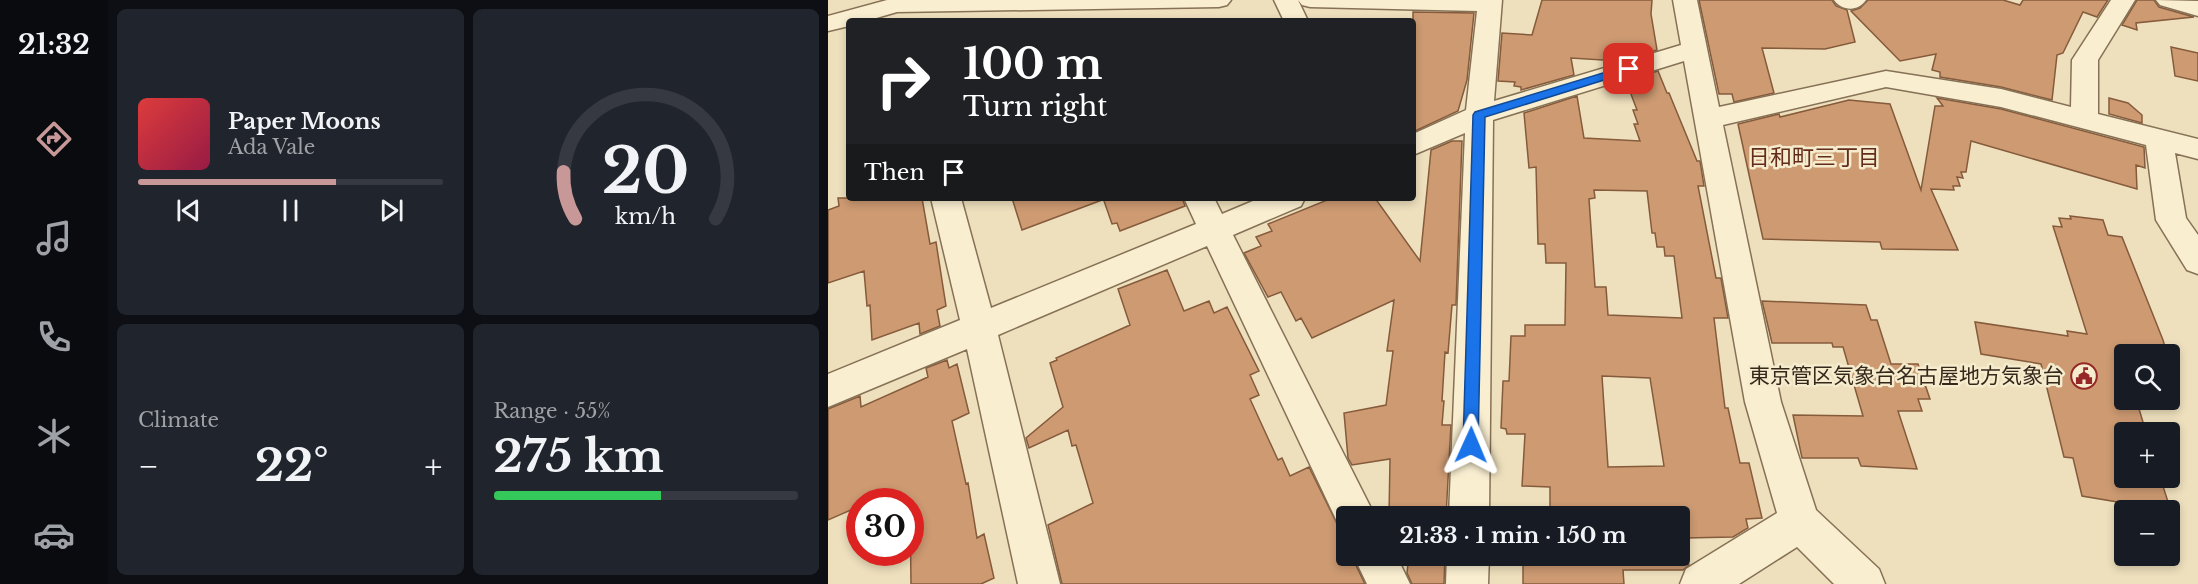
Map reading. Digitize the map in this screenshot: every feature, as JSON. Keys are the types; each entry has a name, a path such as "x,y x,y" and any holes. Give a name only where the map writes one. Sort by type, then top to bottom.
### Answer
{"street":[{"path":"856,18 898,9 1109,7 1219,0"},
{"path":"1286,0 1295,18"},
{"path":"1310,0 1489,2 1479,115 1469,506"},
{"path":"1685,0 1763,402 1800,522 1864,584"},
{"path":"1846,0 1849,2 1854,0"},
{"path":"2084,120 2085,60 2123,0"},
{"path":"2168,0 2198,9"},
{"path":"828,24 846,20"},
{"path":"1416,144 1479,115 1694,49"},
{"path":"1708,119 1886,79 2001,98 2198,149"},
{"path":"2159,139 2171,220 2198,261"},
{"path":"947,201 979,327 1039,584"},
{"path":"1200,201 1350,506"},
{"path":"828,392 1283,201"},
{"path":"1701,584 1800,522"},
{"path":"1380,566 1389,584"},
{"path":"1467,584 1468,566"}],"building":[{"path":"1542,0 1652,0 1651,14 1657,50 1619,61 1571,58 1574,75 1521,90 1521,87 1514,86 1515,82 1498,81 1502,33 1532,35"},
{"path":"1699,0 1832,0 1836,6 1847,10 1855,42 1825,49 1762,48 1774,93 1734,102 1732,94 1719,94"},
{"path":"1868,0 2003,0 2020,5 2023,0 2108,0 2097,17 2083,12 2063,53 2057,55 2052,100 2001,87 1940,77 1940,72 1932,70 1936,54 1900,61 1851,11 1860,8"},
{"path":"2137,0 2154,0 2159,7 2194,17 2136,23 2137,30 2122,25"},
{"path":"1413,12 1474,13 1467,80 1458,111 1416,131 1416,18 1413,18"},
{"path":"2171,47 2198,53 2198,81 2175,76"},
{"path":"1658,71 1697,161 1700,161 1704,186 1698,186 1716,278 1721,278 1728,318 1714,318 1725,408 1728,408 1740,463 1749,463 1762,518 1746,519 1748,528 1733,537 1690,538 1690,506 1550,506 1550,487 1522,486 1525,434 1507,434 1506,429 1501,428 1503,381 1509,381 1511,336 1525,336 1525,325 1565,325 1566,263 1546,263 1545,244 1538,244 1536,167 1529,168 1524,113 1577,96 1584,138 1640,141 1634,124 1638,124 1633,110 1637,110 1626,81","holes":["1594,190 1647,191 1652,233 1655,233 1657,247 1664,247 1665,256 1674,256 1682,318 1608,315 1606,287 1595,287 1589,199 1595,198","1602,376 1650,378 1664,466 1608,467"]},
{"path":"1937,98 2001,109 2144,147 2145,168 2136,165 2137,189 1971,141 1966,172 1961,172 1963,178 1957,177 1960,186 1953,186 1954,190 1931,189 1958,250 1882,249 1880,242 1763,239 1738,124 1779,114 1780,117 1849,100 1890,104 1921,190 1935,106 1943,106"},
{"path":"2109,98 2128,103 2142,115 2142,123 2109,114"},
{"path":"1452,141 1462,141 1456,305 1452,305 1448,353 1445,352 1442,401 1444,401 1442,425 1451,425 1447,506 1389,506 1390,459 1352,465 1348,458 1344,413 1386,405 1393,351 1387,351 1394,300 1312,338 1301,318 1296,321 1281,292 1268,297 1244,253 1261,246 1256,237 1272,231 1268,224 1325,201 1377,201 1420,261 1431,150"},
{"path":"838,198 846,198 846,201 923,201 930,244 936,242 946,306 937,310 940,326 920,334 919,323 872,340 870,305 867,306 864,271 828,283 828,210 839,206"},
{"path":"1013,201 1099,201 1022,230"},
{"path":"1104,201 1183,201 1185,206 1120,231 1117,223 1112,224"},
{"path":"2070,216 2103,220 2108,235 2122,237 2163,340 2164,344 2114,344 2114,410 2139,410 2143,422 2114,422 2114,488 2164,488 2167,500 2114,501 2082,496 2073,458 2064,457 2041,364 1981,354 1975,322 2068,336 2067,331 2087,334 2053,226 2062,227 2059,218 2071,219"},
{"path":"1167,270 1184,311 1209,301 1214,313 1227,307 1259,371 1250,375 1259,395 1250,399 1278,460 1282,458 1290,476 1309,467 1336,522 1336,566 1356,566 1365,584 1062,584 1048,525 1093,503 1076,445 1072,446 1068,430 1029,448 1026,438 1063,407 1050,363 1057,360 1056,358 1130,325 1118,289"},
{"path":"1762,301 1866,305 1871,320 1877,320 1891,364 1918,364 1930,399 1918,399 1922,411 1898,411 1917,469 1861,466 1858,458 1802,458 1793,415 1863,416 1843,347 1833,347 1832,343 1772,343"},
{"path":"947,360 949,368 957,364 969,413 952,421 966,484 968,483 977,538 984,534 994,578 981,584 911,584 911,566 924,566 924,488 846,488 846,512 828,520 828,409 860,396 861,407 928,377 926,368"},
{"path":"1408,566 1445,566 1444,584 1412,584 1407,573"},
{"path":"1523,566 1688,566 1683,570 1623,570 1624,584 1523,584"}],"place":[{"name":"東京管区気象台名古屋地方気象台","path":"2084,376"}],"district":[{"name":"日和町三丁目","path":"1814,157"}],"route":[{"path":"1471,445 1479,115 1629,69"}]}
